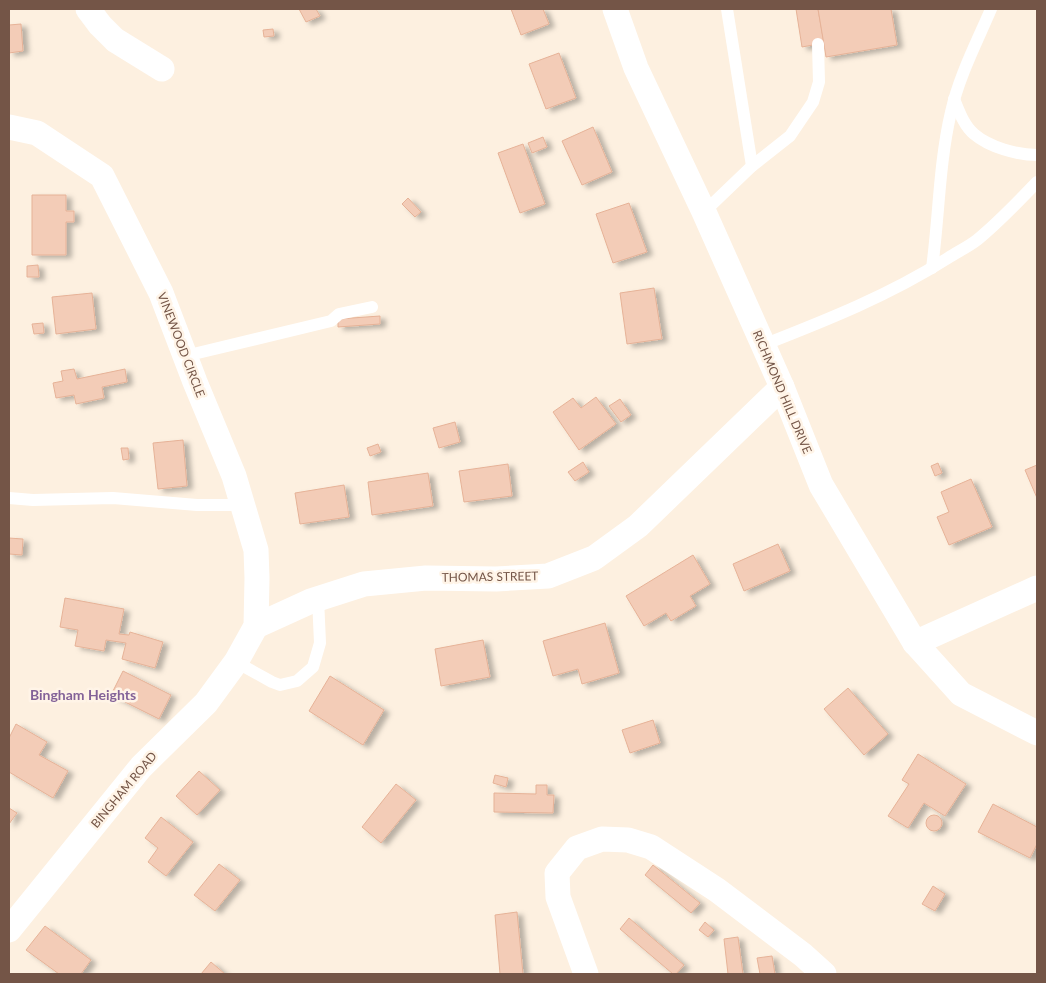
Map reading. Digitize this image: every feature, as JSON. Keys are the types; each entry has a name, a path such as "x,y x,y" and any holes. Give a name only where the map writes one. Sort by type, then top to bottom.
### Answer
{"street":[{"path":"88,9 115,40 162,69"},
{"name":"RICHMOND HILL DRIVE","path":"614,9 636,68 704,212 782,387 821,485 915,643 960,694 1037,733"},
{"name":"VINEWOOD CIRCLE","path":"9,127 37,133 102,176 161,294 234,476 256,550 256,626"},
{"name":"THOMAS STREET","path":"256,626 318,598 364,584 426,578 496,579 548,576 594,558 638,526 782,387"},
{"path":"915,643 1037,588"},
{"name":"BINGHAM ROAD","path":"9,930 141,767 206,703 236,662 256,626"},
{"path":"586,974 558,898 557,873 577,848 602,839 628,840 651,848 717,890 803,955 824,974"}],"lane":[{"path":"726,9 752,166"},
{"path":"932,268 944,157 954,99 991,9"},
{"path":"704,212 752,166 790,136 813,102 818,82 818,44"},
{"path":"954,99 961,116 973,133 991,144 1037,156"},
{"path":"763,345 835,317 901,286 932,268 975,241 1009,212 1037,182"},
{"path":"185,356 331,321 339,314 372,307"},
{"path":"9,498 33,500 113,498 197,505 243,505"},
{"path":"236,662 280,685 297,681 313,667 320,643 318,598"}],"building":[{"path":"299,9 316,9 320,16 306,22"},
{"path":"511,9 543,9 549,24 521,35"},
{"path":"796,9 818,9 824,43 802,47"},
{"path":"818,9 891,9 897,45 826,57"},
{"path":"21,24 23,51 9,53 9,25"},
{"path":"273,29 274,36 264,37 263,30"},
{"path":"559,53 576,98 546,109 529,64"},
{"path":"593,127 612,172 582,185 562,141"},
{"path":"543,137 547,147 532,153 528,143"},
{"path":"523,144 545,204 520,213 498,153"},
{"path":"32,195 66,195 66,211 74,211 74,222 66,222 66,255 32,255"},
{"path":"408,198 421,212 415,217 402,204"},
{"path":"629,203 647,252 613,263 596,214"},
{"path":"38,265 39,277 27,277 27,266"},
{"path":"654,288 662,339 627,344 620,293"},
{"path":"92,293 96,329 56,334 52,297"},
{"path":"380,316 380,324 338,327 338,319"},
{"path":"43,323 44,333 34,334 32,324"},
{"path":"74,369 77,379 125,369 127,382 102,387 104,398 76,404 74,395 56,398 53,383 63,381 61,371"},
{"path":"596,397 616,424 579,450 553,412 573,398 581,408"},
{"path":"620,399 631,415 621,422 609,406"},
{"path":"455,422 460,442 439,448 433,428"},
{"path":"183,440 187,486 158,489 153,443"},
{"path":"378,444 381,452 370,456 367,448"},
{"path":"121,448 128,448 129,459 123,460"},
{"path":"583,462 589,472 575,481 568,472"},
{"path":"938,463 942,473 935,476 931,466"},
{"path":"508,464 512,496 464,502 459,471"},
{"path":"1037,465 1037,498 1025,470"},
{"path":"428,473 433,506 372,515 368,482"},
{"path":"971,479 992,527 949,545 937,517 949,512 941,492"},
{"path":"344,485 349,517 300,524 295,493"},
{"path":"9,538 23,539 22,555 9,554"},
{"path":"778,544 790,571 744,591 733,564"},
{"path":"693,555 710,584 690,596 696,606 671,621 666,613 644,626 626,596"},
{"path":"65,598 124,609 119,634 129,635 130,632 163,642 155,668 122,659 126,643 106,640 104,651 75,646 78,630 60,627"},
{"path":"605,623 619,673 582,684 578,669 553,676 543,641"},
{"path":"483,640 490,677 441,686 435,649"},
{"path":"123,671 171,695 159,719 111,695"},
{"path":"330,676 384,710 363,745 309,711"},
{"path":"848,688 888,734 864,755 824,709"},
{"path":"653,720 660,743 630,753 622,730"},
{"path":"16,724 47,742 39,755 68,771 53,798 9,772 9,738"},
{"path":"918,754 966,784 945,816 924,803 908,828 888,816 909,784 902,780"},
{"path":"199,771 220,790 197,815 176,796"},
{"path":"495,775 508,778 506,787 493,783"},
{"path":"396,784 416,800 381,843 362,827"},
{"path":"536,785 547,785 547,795 554,795 553,813 494,812 494,793 536,794"},
{"path":"993,804 1037,827 1037,844 1030,858 978,832"},
{"path":"9,808 17,813 9,824"},
{"path":"934,815 940,817 942,823 940,829 934,831 928,829 926,823 928,817"},
{"path":"161,817 193,842 166,876 148,862 158,848 145,838"},
{"path":"219,864 240,880 215,911 194,895"},
{"path":"653,865 700,903 691,913 645,875"},
{"path":"933,886 945,894 935,911 922,904"},
{"path":"517,912 523,974 500,974 495,915"},
{"path":"629,918 684,965 676,974 673,974 620,929"},
{"path":"705,922 714,930 708,937 699,930"},
{"path":"45,926 91,960 81,974 59,974 26,950"},
{"path":"738,937 743,974 728,974 724,939"},
{"path":"772,956 775,974 760,974 757,958"},
{"path":"211,962 225,974 201,974"}],"district":[{"name":"Bingham Heights","path":"83,695"}]}
